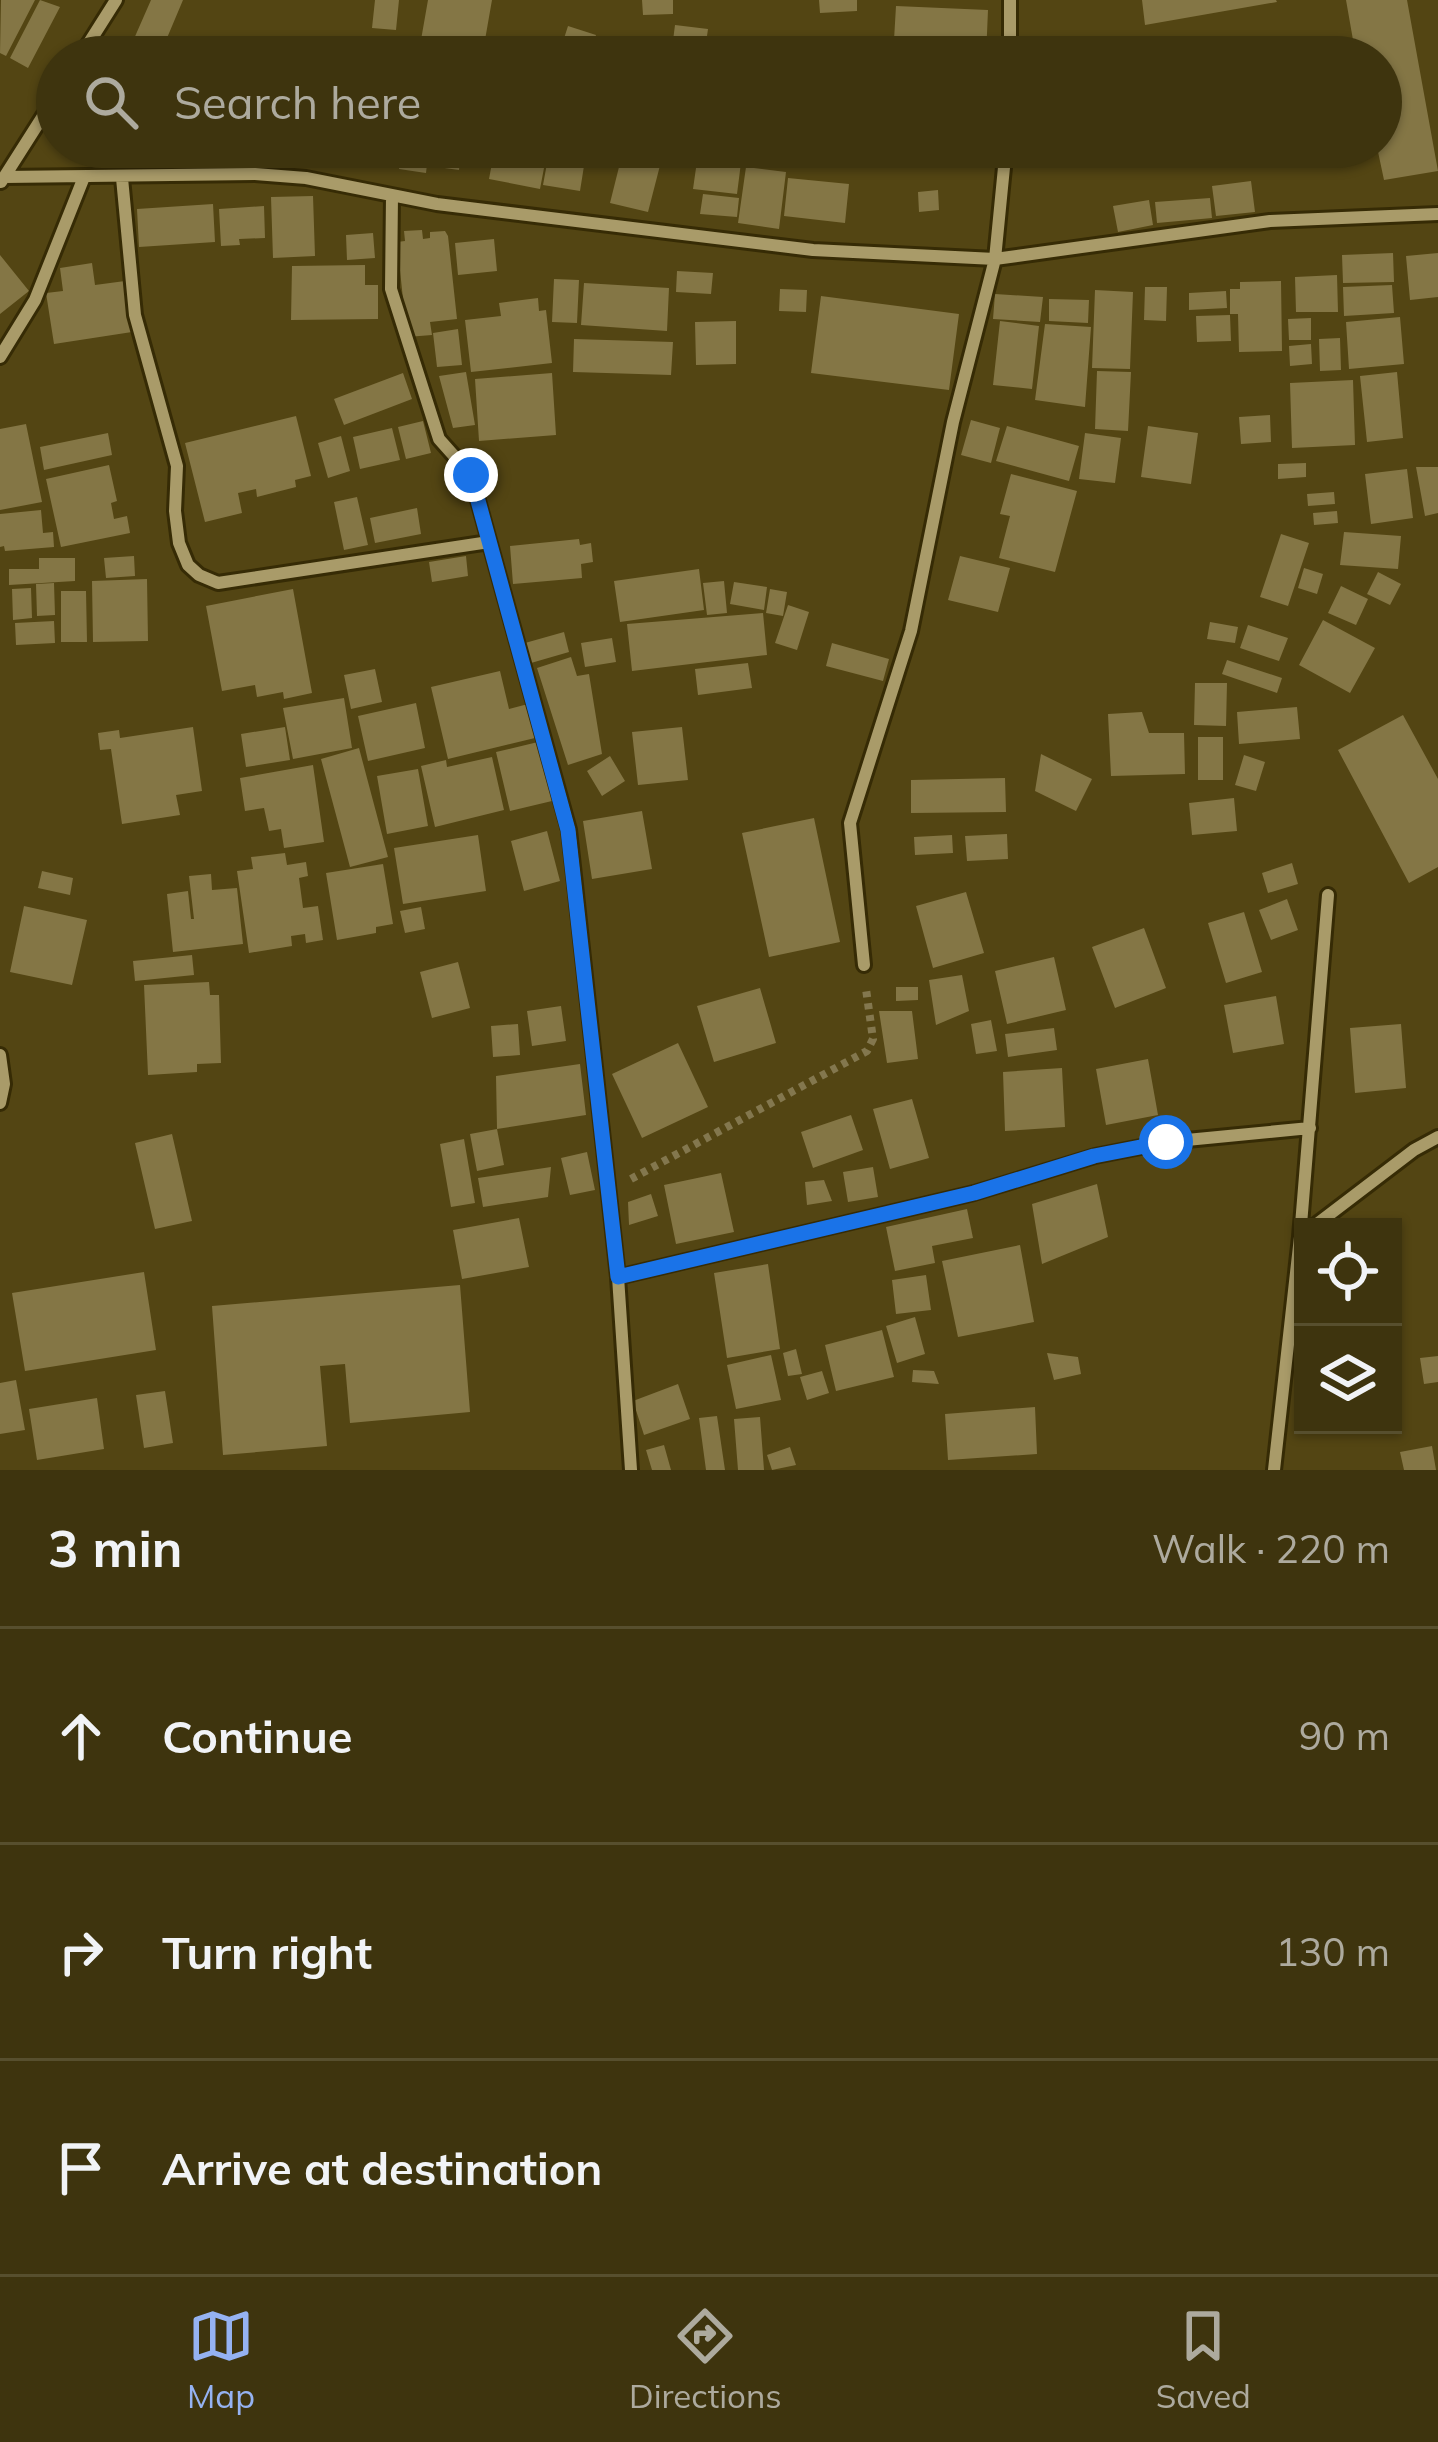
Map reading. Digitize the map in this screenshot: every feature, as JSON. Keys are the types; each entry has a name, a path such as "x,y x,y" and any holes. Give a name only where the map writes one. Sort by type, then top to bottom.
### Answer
{"street":[{"path":"93,36 116,0"},
{"path":"1010,0 1010,36"},
{"path":"2,180 36,127"},
{"path":"864,965 850,823 911,631 953,422 995,259 1004,168"},
{"path":"2,180 255,174 306,178 392,196 813,250 995,259 1270,221 1438,214"},
{"path":"0,357 35,300 84,177"},
{"path":"122,178 135,315 177,466 175,511 179,543 188,565 218,583 488,542"},
{"path":"392,196 391,290 439,439 471,475 568,830 618,1277 631,1470"},
{"path":"1302,1218 1328,895"},
{"path":"0,1054 4,1084 0,1103"},
{"path":"618,1277 974,1193 1094,1156 1166,1142 1310,1128"},
{"path":"1324,1218 1438,1137"},
{"path":"1274,1470 1294,1297"}],"path":[{"path":"608,1192 867,1051 873,1039 864,965"}],"building":[{"path":"1,0 35,0 6,56 0,53"},
{"path":"40,0 60,7 45,36 36,36 36,53 28,68 10,58"},
{"path":"151,0 183,0 168,36 135,36"},
{"path":"375,0 399,0 396,30 372,28"},
{"path":"428,0 492,0 486,36 422,36"},
{"path":"642,0 673,0 673,14 643,15"},
{"path":"819,0 857,0 857,11 820,13"},
{"path":"1142,0 1276,0 1277,2 1145,25"},
{"path":"1346,0 1407,0 1438,171 1384,180 1381,168 1402,168 1402,36 1352,36"},
{"path":"896,6 988,10 987,36 894,36"},
{"path":"675,25 708,29 707,36 674,36"},
{"path":"568,26 596,35 596,36 565,36"},
{"path":"491,168 544,168 540,189 489,179"},
{"path":"546,168 584,168 580,191 543,185"},
{"path":"619,168 659,168 648,212 610,203"},
{"path":"696,168 740,168 737,194 693,189"},
{"path":"746,168 786,172 779,229 738,223"},
{"path":"788,178 849,184 845,223 784,216"},
{"path":"1251,181 1255,212 1216,216 1212,186"},
{"path":"938,190 939,210 919,212 918,192"},
{"path":"703,194 739,198 737,217 700,214"},
{"path":"313,196 315,256 273,258 271,197"},
{"path":"1210,198 1212,218 1157,223 1155,202"},
{"path":"1149,200 1153,225 1118,232 1113,206"},
{"path":"213,204 215,242 139,247 137,209"},
{"path":"264,206 265,238 239,239 240,245 221,246 219,209"},
{"path":"422,230 423,239 430,238 430,232 445,231 448,236 457,319 430,322 432,335 407,337 397,242 405,241 404,231"},
{"path":"373,233 375,258 347,260 346,235"},
{"path":"494,239 497,271 458,275 455,243"},
{"path":"1393,253 1394,282 1343,283 1342,255"},
{"path":"1438,253 1438,297 1410,300 1406,256"},
{"path":"0,255 29,291 0,314"},
{"path":"92,263 95,285 125,281 132,332 54,344 46,293 63,291 60,268"},
{"path":"365,265 365,285 378,285 378,319 291,320 292,266"},
{"path":"677,271 713,273 711,294 676,292"},
{"path":"1337,275 1338,312 1296,312 1295,277"},
{"path":"554,279 579,280 577,323 552,322"},
{"path":"1281,281 1282,351 1239,352 1238,314 1230,314 1230,289 1240,289 1240,282"},
{"path":"584,283 669,288 667,331 581,325"},
{"path":"1392,285 1394,313 1344,316 1343,287"},
{"path":"1145,287 1167,287 1166,321 1144,320"},
{"path":"780,289 807,290 806,312 779,311"},
{"path":"1095,290 1133,292 1130,369 1092,368"},
{"path":"1226,291 1227,308 1189,310 1189,293"},
{"path":"995,294 1043,297 1040,322 993,319"},
{"path":"821,296 959,314 949,390 811,373"},
{"path":"538,298 539,311 546,310 552,363 471,372 465,320 501,316 499,303"},
{"path":"1049,299 1089,300 1088,323 1049,321"},
{"path":"1230,315 1231,341 1197,342 1196,316"},
{"path":"1400,317 1404,364 1349,369 1346,322"},
{"path":"1311,318 1311,340 1289,340 1288,319"},
{"path":"736,321 736,364 696,365 695,322"},
{"path":"1000,321 1039,326 1032,389 993,385"},
{"path":"1045,324 1091,327 1085,407 1035,400"},
{"path":"458,329 462,365 437,367 433,333"},
{"path":"1340,338 1341,370 1320,371 1319,339"},
{"path":"574,339 673,342 671,375 573,372"},
{"path":"1311,344 1312,364 1290,366 1289,346"},
{"path":"1097,371 1131,372 1128,431 1095,429"},
{"path":"466,372 475,425 453,428 439,376"},
{"path":"1397,372 1403,438 1367,442 1360,376"},
{"path":"403,373 412,399 344,425 334,399"},
{"path":"552,373 556,435 479,441 475,379"},
{"path":"1353,380 1355,445 1292,448 1290,383"},
{"path":"1270,415 1271,442 1241,444 1239,417"},
{"path":"296,416 311,476 295,480 296,487 257,497 256,489 238,493 242,513 205,522 185,443"},
{"path":"971,420 1000,428 991,463 961,455"},
{"path":"423,421 431,453 406,459 398,427"},
{"path":"26,424 42,502 0,510 0,429"},
{"path":"1007,426 1079,446 1069,481 996,461"},
{"path":"1148,426 1198,433 1191,484 1141,477"},
{"path":"392,428 400,460 360,469 353,437"},
{"path":"108,433 112,455 44,470 40,447"},
{"path":"1085,433 1121,438 1115,483 1079,479"},
{"path":"341,436 350,471 328,478 318,443"},
{"path":"1306,463 1306,477 1278,479 1278,464"},
{"path":"109,465 117,501 111,503 114,519 127,516 130,533 61,547 46,479"},
{"path":"1416,467 1438,467 1438,513 1425,516"},
{"path":"1407,469 1413,518 1371,524 1365,474"},
{"path":"1011,474 1077,491 1055,572 999,558 1010,516 1000,514"},
{"path":"1334,492 1335,504 1308,506 1307,494"},
{"path":"357,497 368,545 344,550 334,502"},
{"path":"417,508 421,534 375,543 370,518"},
{"path":"41,510 43,533 53,532 54,547 5,551 0,547 0,514"},
{"path":"1337,511 1338,523 1314,525 1313,513"},
{"path":"1344,532 1401,536 1398,569 1340,565"},
{"path":"1281,534 1309,543 1288,606 1260,597"},
{"path":"579,539 580,545 591,543 593,562 581,564 582,578 513,584 510,546"},
{"path":"134,556 135,576 106,578 104,558"},
{"path":"466,556 468,576 432,582 429,562"},
{"path":"960,556 1010,568 998,612 948,600"},
{"path":"39,558 75,558 75,581 9,585 9,569 39,569"},
{"path":"1304,568 1323,574 1317,594 1298,588"},
{"path":"699,569 704,610 620,622 614,581"},
{"path":"1378,572 1401,584 1390,605 1367,594"},
{"path":"147,579 148,641 93,642 92,581"},
{"path":"724,581 727,613 707,615 703,583"},
{"path":"734,582 767,587 764,610 730,604"},
{"path":"54,583 55,615 37,616 36,584"},
{"path":"1341,586 1368,599 1356,625 1328,613"},
{"path":"31,588 32,618 13,620 12,589"},
{"path":"293,589 312,693 284,699 283,692 257,697 255,685 222,691 206,606"},
{"path":"770,589 787,592 783,616 766,613"},
{"path":"61,591 86,591 87,642 61,642"},
{"path":"788,605 809,612 797,650 775,643"},
{"path":"763,613 767,655 632,671 627,624"},
{"path":"1323,620 1375,648 1350,693 1299,665"},
{"path":"54,621 55,643 16,645 15,623"},
{"path":"1210,622 1238,627 1235,643 1207,639"},
{"path":"1248,625 1288,638 1279,661 1240,648"},
{"path":"564,632 569,652 531,663 525,643"},
{"path":"612,638 616,662 585,667 581,643"},
{"path":"832,643 889,659 883,681 826,666"},
{"path":"571,657 577,676 589,674 602,754 568,765 537,668"},
{"path":"1227,660 1282,678 1277,693 1222,674"},
{"path":"748,663 752,688 698,695 695,669"},
{"path":"375,669 382,702 351,709 344,675"},
{"path":"500,671 509,709 528,704 535,738 448,759 431,687"},
{"path":"1195,683 1227,683 1226,726 1194,725"},
{"path":"344,698 352,748 293,759 283,708"},
{"path":"416,703 425,748 368,761 358,716"},
{"path":"1297,707 1300,739 1239,744 1237,712"},
{"path":"1142,712 1149,733 1184,733 1185,774 1111,776 1108,714"},
{"path":"1403,715 1438,779 1438,867 1409,883 1338,750"},
{"path":"193,727 202,791 176,795 180,815 122,824 111,749 100,750 98,733 119,730 120,738"},
{"path":"285,727 290,760 246,767 241,734"},
{"path":"682,727 688,780 638,785 632,732"},
{"path":"1198,737 1223,737 1223,780 1198,780"},
{"path":"538,742 552,801 510,811 496,752"},
{"path":"359,748 388,857 350,867 321,759"},
{"path":"1041,754 1092,779 1076,811 1035,791"},
{"path":"1244,755 1265,762 1256,791 1235,785"},
{"path":"610,756 625,781 602,796 587,771"},
{"path":"492,757 504,810 435,827 421,766 446,760 447,767"},
{"path":"313,765 324,842 284,848 281,829 269,831 264,808 245,811 240,778"},
{"path":"418,769 428,826 387,834 377,776"},
{"path":"1005,778 1006,812 911,813 911,780"},
{"path":"1234,798 1237,831 1192,835 1189,803"},
{"path":"642,811 652,869 592,879 583,821"},
{"path":"814,818 840,942 769,957 742,833"},
{"path":"547,831 560,881 524,891 511,841"},
{"path":"1007,834 1008,859 967,861 965,836"},
{"path":"478,835 486,891 403,904 394,848"},
{"path":"952,835 953,853 915,855 914,837"},
{"path":"285,853 287,865 306,862 308,876 299,878 303,908 318,906 323,940 306,943 305,934 291,936 292,946 249,953 237,871 253,869 251,857"},
{"path":"1292,863 1298,884 1268,893 1262,873"},
{"path":"383,864 393,924 376,927 376,933 337,940 326,873"},
{"path":"42,871 73,878 70,895 38,888"},
{"path":"211,874 212,890 237,888 243,944 173,952 167,894 188,891 194,919 189,876"},
{"path":"966,892 984,953 933,968 916,906"},
{"path":"1287,899 1298,930 1271,940 1259,910"},
{"path":"24,906 87,920 72,985 10,972"},
{"path":"421,907 425,929 405,933 400,911"},
{"path":"1244,912 1262,972 1226,983 1208,923"},
{"path":"1144,928 1166,988 1115,1008 1092,947"},
{"path":"192,955 194,975 135,981 133,961"},
{"path":"1054,957 1066,1010 1007,1024 995,971"},
{"path":"458,962 470,1008 432,1018 420,972"},
{"path":"962,975 969,1011 936,1025 929,980"},
{"path":"209,982 210,995 219,995 221,1063 197,1064 197,1072 148,1075 144,985"},
{"path":"896,987 918,987 918,1000 896,1001"},
{"path":"760,988 776,1043 714,1062 697,1006"},
{"path":"1276,996 1284,1044 1233,1053 1224,1005"},
{"path":"561,1006 566,1041 532,1046 527,1011"},
{"path":"879,1011 912,1011 918,1059 887,1063"},
{"path":"991,1020 997,1051 976,1054 971,1024"},
{"path":"518,1024 520,1055 493,1057 491,1026"},
{"path":"1401,1024 1406,1088 1355,1093 1350,1028"},
{"path":"1054,1028 1057,1050 1008,1057 1005,1034"},
{"path":"678,1043 708,1107 642,1138 612,1074"},
{"path":"1148,1059 1158,1115 1106,1125 1096,1069"},
{"path":"580,1064 586,1115 497,1129 496,1076"},
{"path":"1062,1068 1065,1127 1005,1131 1003,1072"},
{"path":"912,1099 929,1158 890,1169 873,1109"},
{"path":"851,1115 863,1150 813,1168 801,1132"},
{"path":"497,1129 504,1165 477,1171 470,1134"},
{"path":"172,1134 192,1221 155,1229 135,1143"},
{"path":"464,1139 475,1203 451,1207 440,1144"},
{"path":"587,1152 595,1190 570,1195 561,1158"},
{"path":"551,1167 548,1197 483,1207 478,1178"},
{"path":"873,1167 878,1197 848,1202 843,1172"},
{"path":"721,1173 734,1232 676,1244 664,1185"},
{"path":"824,1180 832,1201 807,1205 805,1182"},
{"path":"1097,1184 1108,1237 1042,1264 1032,1204"},
{"path":"651,1194 658,1216 629,1225 628,1202"},
{"path":"967,1209 973,1238 932,1246 935,1263 895,1271 886,1227"},
{"path":"519,1218 529,1267 462,1279 453,1230"},
{"path":"1020,1245 1034,1322 958,1337 942,1261"},
{"path":"768,1264 780,1349 727,1358 714,1273"},
{"path":"144,1272 156,1350 25,1371 12,1293"},
{"path":"926,1275 931,1310 896,1314 892,1280"},
{"path":"460,1285 470,1412 350,1423 345,1364 320,1366 327,1446 223,1455 212,1306"},
{"path":"915,1317 925,1354 897,1363 886,1326"},
{"path":"882,1330 894,1377 836,1391 825,1345"},
{"path":"796,1349 802,1374 788,1376 783,1353"},
{"path":"1047,1353 1078,1357 1081,1374 1054,1380"},
{"path":"771,1355 781,1400 736,1409 727,1365"},
{"path":"1438,1356 1438,1382 1424,1384 1420,1358"},
{"path":"913,1370 934,1371 939,1384 912,1382"},
{"path":"822,1371 829,1393 807,1400 800,1377"},
{"path":"16,1380 25,1430 0,1434 0,1383"},
{"path":"678,1384 690,1419 644,1435 633,1401"},
{"path":"165,1391 173,1443 144,1448 136,1395"},
{"path":"97,1398 104,1449 37,1460 29,1409"},
{"path":"1035,1407 1037,1454 948,1460 945,1414"},
{"path":"717,1416 725,1470 706,1470 699,1418"},
{"path":"760,1417 764,1470 738,1470 734,1419"},
{"path":"664,1445 671,1470 652,1470 646,1450"},
{"path":"1432,1446 1436,1470 1404,1470 1400,1452"},
{"path":"790,1447 796,1465 772,1470 767,1455"}],"route":[{"path":"471,475 568,830 618,1277 974,1193 1094,1156 1166,1142"}]}
